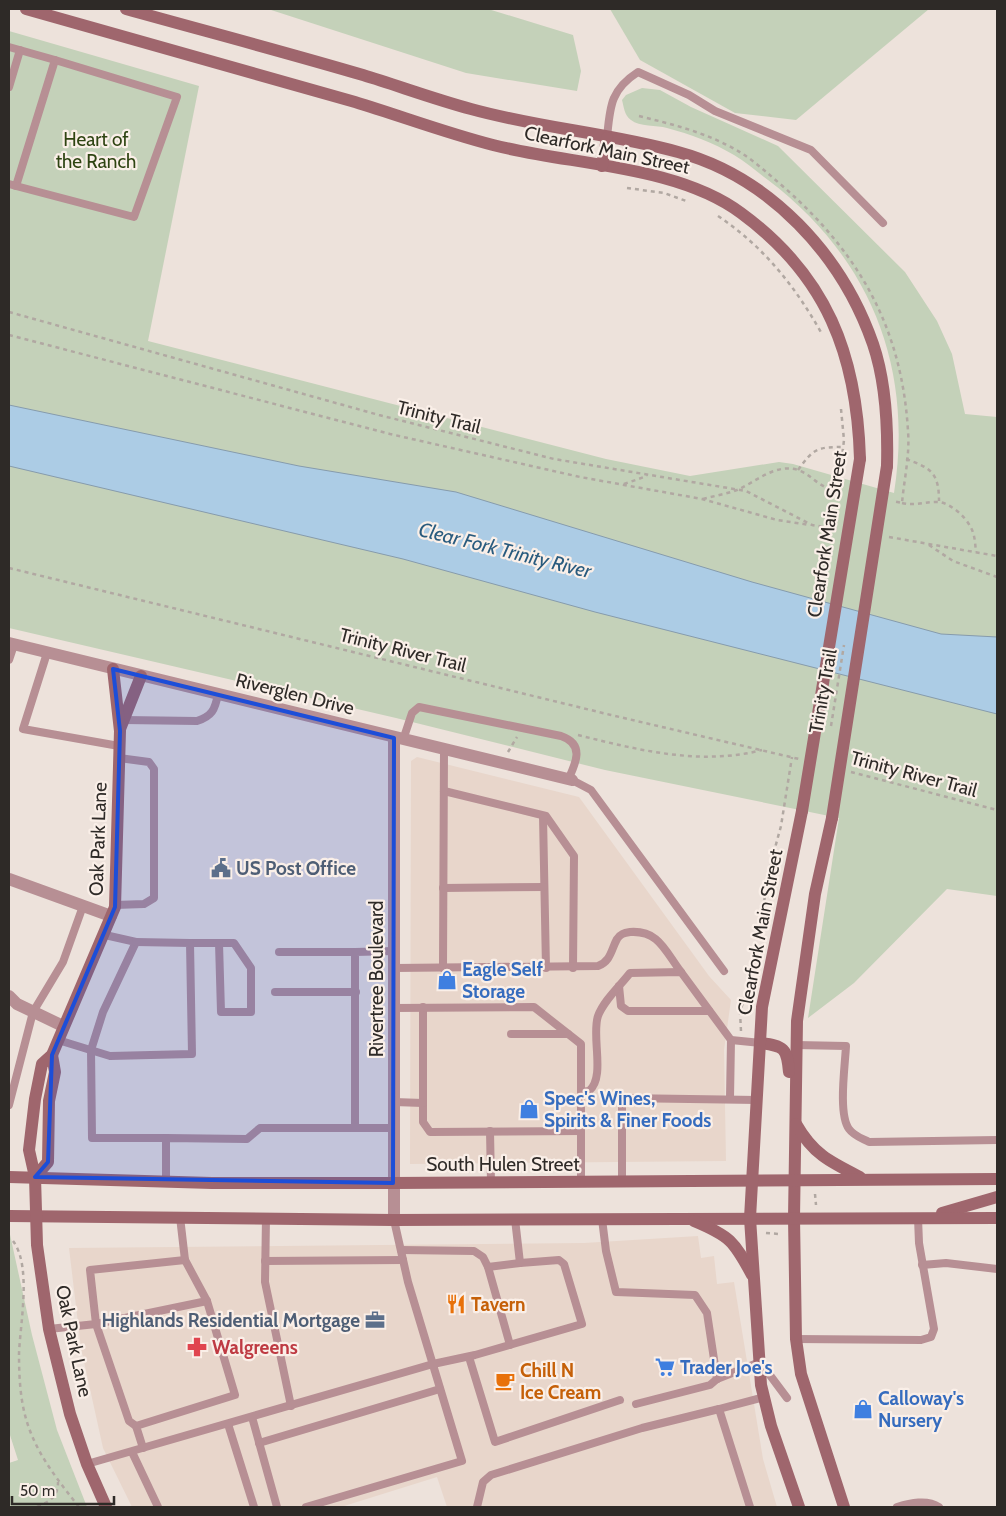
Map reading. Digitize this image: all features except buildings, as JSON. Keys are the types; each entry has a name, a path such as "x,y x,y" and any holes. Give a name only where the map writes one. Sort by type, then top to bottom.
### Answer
{"street":[{"name":"Clearfork Main Street","path":"26,9 356,103 497,146 672,180 707,193 739,211 773,238 804,272 828,310 846,354 856,400 860,459 802,811 762,1007 750,1218 764,1397 771,1426 799,1507"},
{"name":"Clearfork Main Street","path":"126,9 364,75 468,109 504,118 680,152 732,174 755,188 792,218 826,255 853,297 874,346 884,396 887,466 832,818 806,947 796,1045 794,1180 796,1339 801,1374 844,1507"},
{"path":"602,166 607,138"},
{"name":"Riverglen Drive","path":"11,644 570,780"},
{"name":"Oak Park Lane","path":"113,669 122,725"},
{"name":"Oak Park Lane","path":"106,1507 87,1464 70,1414 49,1329 34,1216 35,1177 29,1150 35,1099 42,1064 52,1055 113,910 119,752 122,725 141,676"},
{"name":"Rivertree Boulevard","path":"394,1220 394,1008 399,739"},
{"path":"9,879 84,906 113,910"},
{"path":"9,996 17,1004 63,1026"},
{"path":"760,1043 779,1045 784,1050 788,1057 790,1084 796,1104"},
{"name":"Oak Park Lane","path":"35,1177 48,1162 49,1101 55,1072 52,1055"},
{"path":"796,1123 806,1141 825,1159 862,1178"},
{"name":"South Hulen Street","path":"9,1177 166,1182 393,1184 751,1181 862,1178 997,1179"},
{"path":"918,1218 972,1206 997,1197"},
{"path":"9,1216 394,1220 997,1218"},
{"path":"690,1219 721,1232 739,1250 754,1279"}],"lane":[{"path":"9,47 55,60 177,97 134,216 12,185 55,60"},
{"path":"9,87 20,50"},
{"path":"607,138 610,107 615,92 626,80 638,72 689,95 715,111 811,150 883,223"},
{"path":"9,660 11,644"},
{"path":"47,653 24,729 119,752 149,762 154,769 154,898 144,904 113,910"},
{"path":"122,725 197,721 208,717 215,710 218,694"},
{"path":"399,739 412,713 419,707 527,731 561,736 575,745 577,761 570,780 591,790 724,971"},
{"path":"442,968 444,750"},
{"path":"444,791 544,816 574,856 573,968"},
{"path":"544,816 546,968"},
{"path":"443,888 544,887"},
{"path":"9,1105 33,1012 63,962 84,906"},
{"path":"395,968 587,968 605,964 618,936 624,933 649,933 656,938 731,1040 730,1098"},
{"path":"104,935 136,942 234,943 251,968 251,1012 221,1012 219,943"},
{"path":"136,942 103,1012 91,1050 92,1138 247,1139 260,1128 394,1128"},
{"path":"58,1040 110,1056 192,1054 190,943"},
{"path":"279,952 395,951"},
{"path":"355,952 355,1128"},
{"path":"581,1092 589,1091 597,1082 598,1017 630,972 681,972"},
{"path":"619,986 621,1006 628,1011 709,1011"},
{"path":"275,992 356,992"},
{"path":"422,1007 423,1122 430,1132 581,1131"},
{"path":"394,1008 534,1007 582,1044 581,1182"},
{"path":"511,1034 568,1034"},
{"path":"731,1040 760,1043"},
{"path":"796,1045 846,1046 843,1114 848,1127 855,1136 869,1142 997,1140"},
{"path":"622,1182 622,1098 730,1098 757,1100"},
{"path":"394,1102 423,1103"},
{"path":"490,1131 491,1183"},
{"path":"166,1138 166,1182"},
{"path":"136,1426 236,1394 208,1301 185,1260 180,1217"},
{"path":"266,1218 265,1282 291,1406"},
{"path":"796,1339 921,1340 931,1337 934,1329 922,1265 918,1218"},
{"path":"516,1219 520,1263"},
{"path":"602,1219 606,1251 616,1292 695,1295 707,1313 717,1379"},
{"path":"306,1507 462,1461 403,1260 394,1220"},
{"path":"401,1250 474,1252 482,1257 488,1267 510,1345"},
{"path":"144,1448 136,1426 128,1421 96,1324 90,1270 185,1260"},
{"path":"265,1261 403,1260"},
{"path":"87,1464 433,1364 469,1357 582,1324 564,1264 559,1260 488,1267"},
{"path":"922,1265 946,1264 997,1269"},
{"path":"49,1329 96,1324 208,1301"},
{"path":"469,1357 495,1442 620,1400"},
{"path":"636,1404 710,1385 717,1379 760,1362 787,1398"},
{"path":"259,1443 440,1389"},
{"path":"477,1507 483,1482 491,1475 642,1428 764,1397"},
{"path":"719,1409 750,1507"},
{"path":"252,1417 277,1507"},
{"path":"228,1424 254,1507"},
{"path":"132,1452 158,1507"},
{"path":"897,1507 909,1504 932,1503 939,1507"}],"path":[{"name":"Trinity Trail","path":"9,312 456,436 554,460 746,491 812,525 838,529"},
{"path":"9,335 390,434 623,485 702,499 777,520 812,525"},
{"path":"798,470 808,456 822,447 844,447"},
{"path":"906,459 927,468 933,473 939,488 939,501"},
{"path":"702,499 738,490 759,476 783,469 798,470 828,490 838,490"},
{"path":"623,485 648,475"},
{"path":"902,503 917,505 939,501 956,510 970,525 975,539 976,552"},
{"path":"882,536 997,556"},
{"path":"928,544 953,561 997,576"},
{"name":"Trinity River Trail","path":"9,568 611,715 792,757 781,826 766,881 760,948 740,1012 742,1041"},
{"name":"Trinity Trail","path":"831,726 845,640"},
{"path":"500,764 517,736 527,731"},
{"path":"575,734 629,748 694,756 739,756 764,750"},
{"name":"Trinity River Trail","path":"846,770 997,810"},
{"path":"815,1194 816,1205"},
{"path":"765,1233 779,1234"},
{"path":"13,1241 19,1254 24,1293 19,1354 24,1414 38,1450 79,1507"},
{"path":"37,1507 55,1497 58,1491 58,1480"}],"highlighted area":[{"path":"113,669 394,738 393,1183 35,1177 48,1162 52,1055 115,907 120,731"}],"shaded area":[{"path":"417,757 579,797 709,976 731,1000 724,1050 726,1161 410,1164 411,761"},
{"path":"698,1236 701,1258 714,1256 717,1284 734,1282 763,1459 777,1507 447,1507 437,1477 341,1507 132,1507 103,1448 81,1348 69,1248 584,1243"}],"green space":[{"path":"268,9 488,9 573,35 581,71 577,91 466,73"},
{"path":"610,9 929,9 796,120 735,113 640,60"},
{"name":"Heart of the Ranch","path":"9,31 199,86 148,341 606,459 690,476 779,462 793,464 894,493 899,447 897,402 890,359 877,318 858,280 834,244 804,210 738,158 693,136 667,128 634,122 627,116 622,100 626,95 642,88 660,90 691,107 778,146 905,272 937,321 952,354 965,414 997,417 997,896 947,889 854,983 808,1018 839,818 605,770 396,718 9,628"},
{"path":"9,1230 32,1335 57,1430 87,1507 9,1507 9,1463 18,1460 9,1432"}],"water":[{"name":"Clear Fork Trinity River","path":"9,405 299,466 456,492 752,582 941,634 997,637 997,714 595,612 403,559 9,466"}],"place":[{"name":"US Post Office","path":"221,868"},
{"name":"Eagle Self Storage","path":"447,980"},
{"name":"Spec's Wines, Spirits & Finer Foods","path":"529,1109"},
{"name":"Tavern","path":"456,1304"},
{"name":"Highlands Residential Mortgage","path":"375,1320"},
{"name":"Walgreens","path":"197,1347"},
{"name":"Trader Joe's","path":"665,1367"},
{"name":"Chill N Ice Cream","path":"505,1381"},
{"name":"Calloway's Nursery","path":"863,1409"}]}
